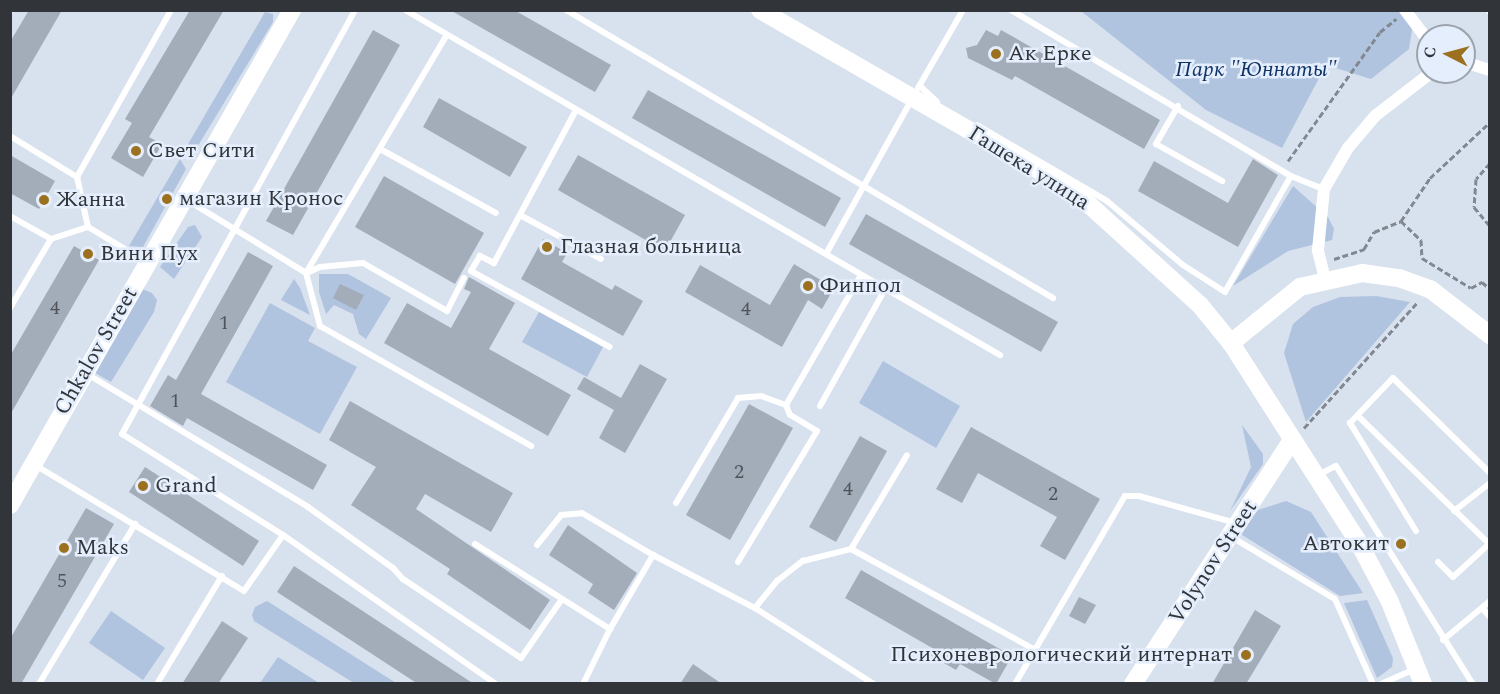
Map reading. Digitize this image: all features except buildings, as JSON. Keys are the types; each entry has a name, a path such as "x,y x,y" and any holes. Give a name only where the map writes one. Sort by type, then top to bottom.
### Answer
{"street":[{"name":"Chkalov Street","path":"10,505 292,10"},
{"name":"Гашека улица","path":"760,10 916,91 1073,190 1200,305 1231,344 1360,545 1421,676"},
{"path":"1323,271 1318,221 1324,189 1348,148 1375,116 1416,84"},
{"path":"1231,344 1323,271 1399,278 1430,289 1490,335"},
{"name":"Volynov Street","path":"1134,684 1233,529 1293,441"}],"lane":[{"path":"147,262 88,227 77,177 171,10"},
{"path":"355,10 122,434 283,536 496,684"},
{"path":"405,10 1000,355"},
{"path":"566,10 1053,298"},
{"path":"826,255 963,10"},
{"path":"1011,10 1178,106 1291,176 1324,189"},
{"path":"306,273 382,150 447,35"},
{"path":"916,91 1107,201 1183,265 1226,292 1291,176"},
{"path":"1178,106 1156,144 1222,181"},
{"path":"576,110 494,263 480,256 471,271 610,347"},
{"path":"10,136 77,177"},
{"path":"382,150 496,213"},
{"path":"184,198 236,227 306,273 320,326 531,446"},
{"path":"520,215 601,259"},
{"path":"10,216 51,239"},
{"path":"10,308 51,239 88,227"},
{"path":"306,273 320,267 363,263 447,311 464,278"},
{"path":"738,562 816,431 789,415 786,405 861,274"},
{"path":"820,406 885,289"},
{"path":"84,372 308,507 393,568 403,579 521,658 562,598"},
{"path":"1416,531 1350,423 1393,378 1490,473"},
{"path":"676,503 738,398 761,396 786,405"},
{"path":"1358,416 1489,545 1454,577 1438,562"},
{"path":"851,549 907,455"},
{"path":"32,463 244,591 283,536"},
{"path":"1315,477 1336,466 1443,640 1473,684"},
{"path":"1454,512 1490,483"},
{"path":"1015,684 1125,496 1139,496 1233,529 1335,599 1373,684"},
{"path":"537,545 561,515 571,511 582,513 653,555 755,608 874,684"},
{"path":"39,684 135,524"},
{"path":"475,544 610,629"},
{"path":"755,608 777,581 803,561 851,549 1034,649"},
{"path":"583,684 610,629 653,555"},
{"path":"157,684 222,576"},
{"path":"1443,640 1490,601"},
{"path":"1482,608 1490,617"},
{"path":"1381,684 1421,676"}],"path":[{"path":"1282,170 1380,32 1408,13"},
{"path":"1323,271 1364,249 1374,232 1401,221 1430,178 1490,123"},
{"path":"1490,163 1476,180 1474,207 1490,226"},
{"path":"1401,221 1421,240 1422,258 1471,288 1482,282 1490,289"},
{"path":"1293,441 1430,289"}],"green space":[{"name":"Парк \"Юннаты\"","path":"1081,11 1415,11 1409,49 1371,79 1326,65 1282,148 1206,110"},
{"path":"265,12 273,14 273,22 193,154 188,155 184,151"},
{"path":"180,159 186,169 143,247 129,246"},
{"path":"1293,186 1328,217 1334,229 1332,240 1288,251 1233,286"},
{"path":"195,225 202,237 174,279 160,267 188,227"},
{"path":"319,274 348,274 391,298 366,339 359,334 353,314 334,305 326,314 319,292"},
{"path":"294,279 300,288 310,315 281,300"},
{"path":"142,289 152,293 157,300 154,312 111,382 92,371"},
{"path":"1376,296 1410,302 1306,422 1284,353 1293,324 1313,307 1340,297"},
{"path":"270,303 315,328 308,341 357,367 320,434 226,382"},
{"path":"539,312 603,347 587,377 522,342"},
{"path":"883,361 960,406 936,448 859,403"},
{"path":"1242,425 1263,454 1263,464 1230,511 1251,467"},
{"path":"1286,501 1311,512 1363,593 1340,596 1239,533 1258,510"},
{"path":"1367,600 1393,658 1392,667 1377,678 1344,603"},
{"path":"267,601 396,683 354,683 254,621 252,615 255,607"},
{"path":"111,611 165,648 143,680 89,643"},
{"path":"278,657 319,683 260,683"}],"place":[{"name":"Ак Ерке","path":"996,54"},
{"name":"Свет Сити","path":"136,151"},
{"name":"магазин Кронос","path":"167,199"},
{"name":"Жанна","path":"44,200"},
{"name":"Глазная больница","path":"547,247"},
{"name":"Вини Пух","path":"88,254"},
{"name":"Финпол","path":"808,286"},
{"name":"Grand","path":"143,486"},
{"name":"Автокит","path":"1401,544"},
{"name":"Maks","path":"64,548"},
{"name":"Психоневрологический интернат","path":"1246,655"}]}
